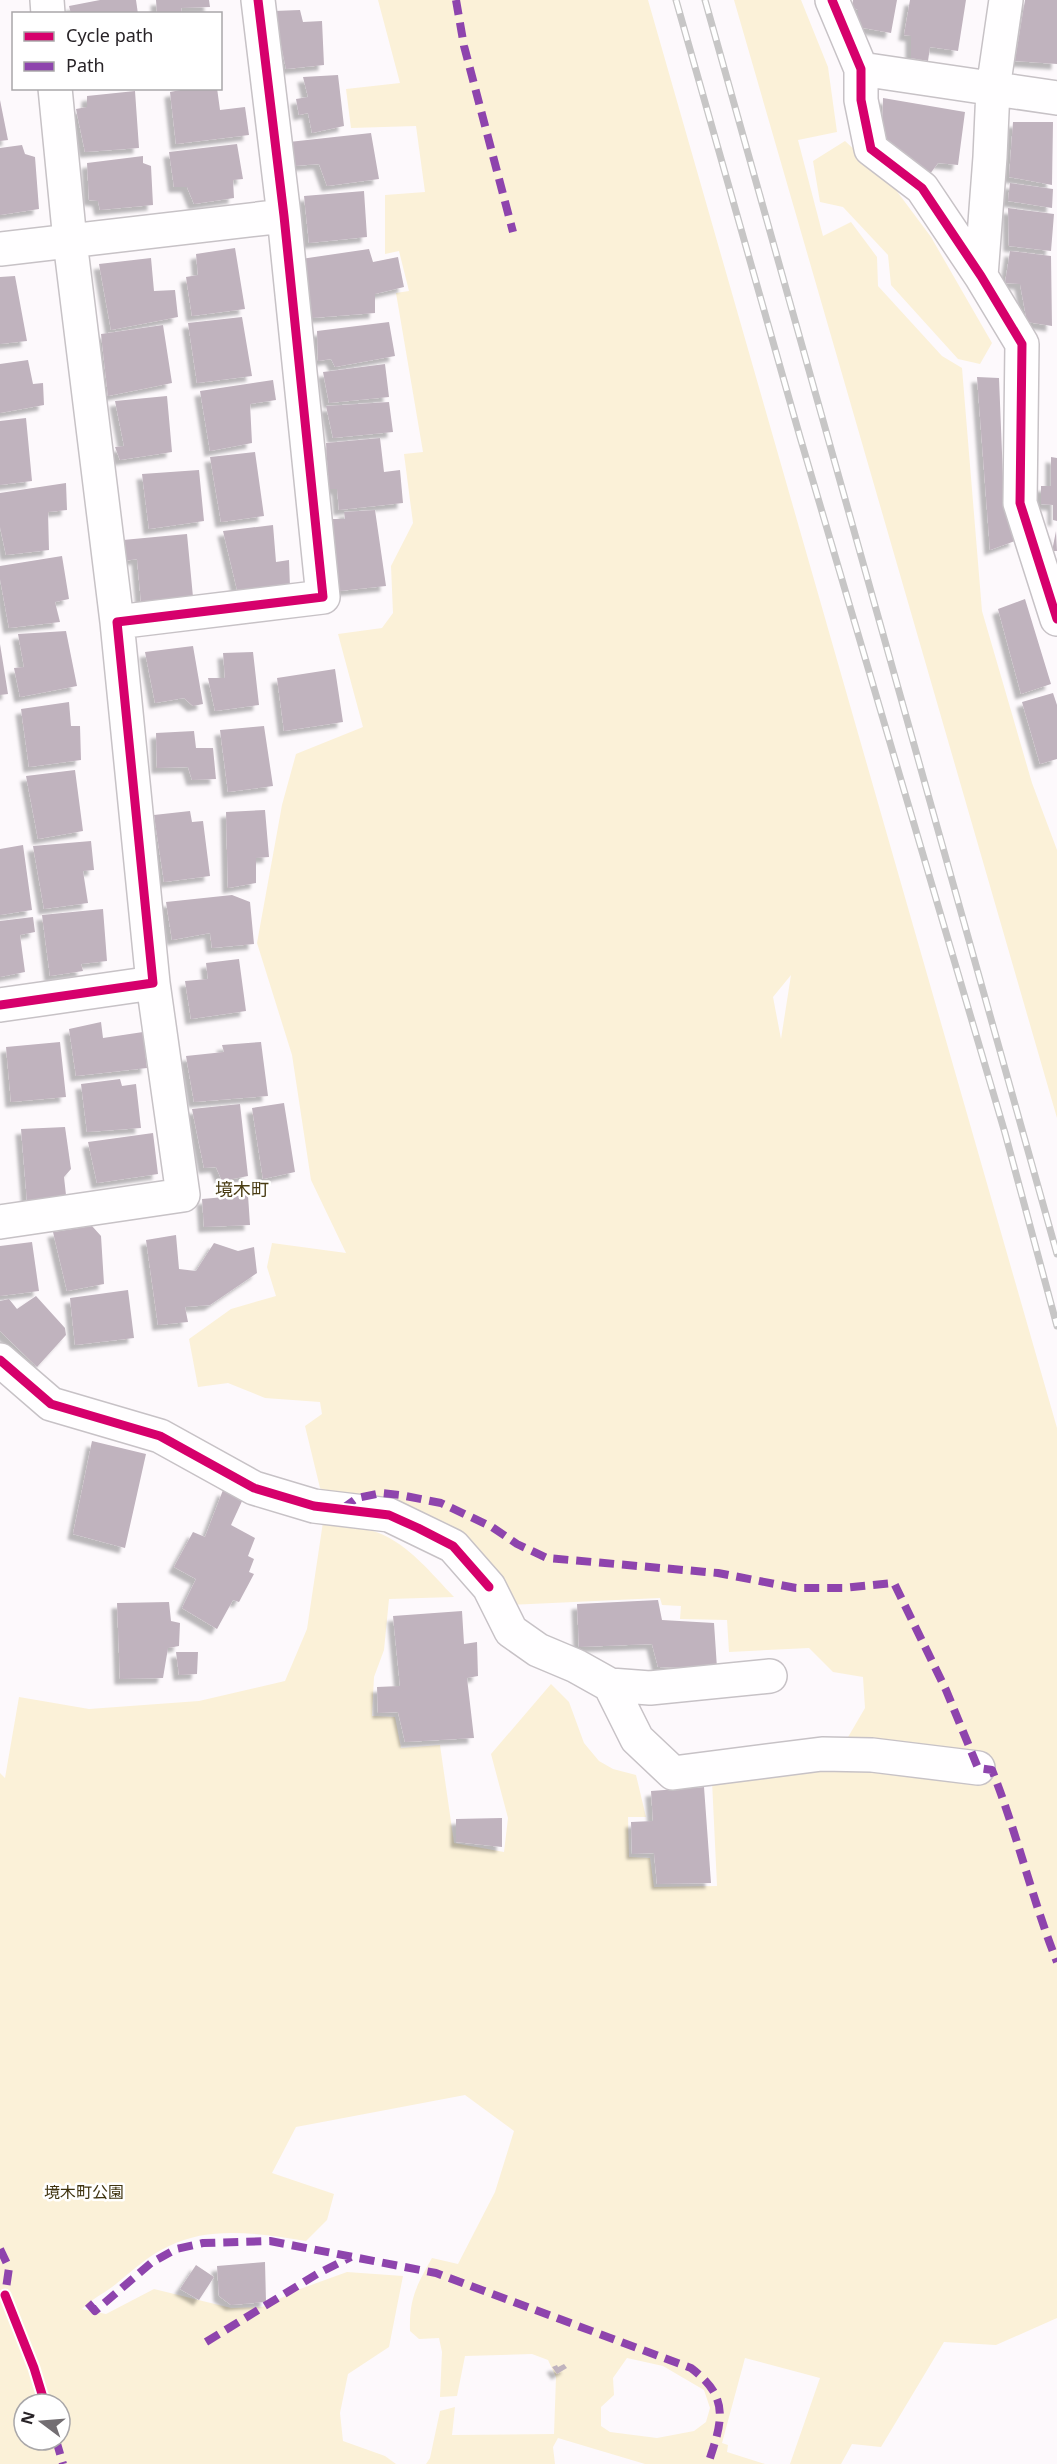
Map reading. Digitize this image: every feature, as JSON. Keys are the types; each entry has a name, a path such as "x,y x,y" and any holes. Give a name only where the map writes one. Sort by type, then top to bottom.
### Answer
{"street":[{"path":"117,622 323,597 284,216 258,0"},
{"path":"832,0 861,69 861,100 871,149 922,188 981,276 1022,344 1020,503 1057,619"},
{"path":"981,276 993,89 1006,0"},
{"path":"861,69 1057,98"},
{"path":"0,1222 183,1196 153,983 117,622 69,241 55,90"},
{"path":"0,249 284,216"},
{"path":"0,1005 153,983"},
{"path":"0,1360 51,1404 160,1436 254,1488 314,1506 388,1515 453,1546 489,1587 511,1631 538,1650 576,1666 610,1685 650,1688 770,1676"},
{"path":"610,1685 637,1739 673,1773 822,1754 872,1755 978,1768"}],"green space":[{"name":"境木町公園","path":"378,0 648,0 1057,1428 1057,2318 996,2345 944,2342 881,2447 852,2444 841,2464 790,2464 820,2378 745,2358 722,2443 728,2445 727,2452 765,2464 645,2464 558,2438 553,2447 555,2464 426,2464 430,2458 440,2411 455,2407 452,2435 554,2434 556,2377 548,2360 532,2354 465,2356 457,2396 440,2397 442,2352 439,2338 419,2339 410,2331 411,2309 422,2276 432,2258 458,2264 495,2192 514,2131 465,2095 296,2127 272,2173 334,2194 327,2220 306,2241 237,2233 219,2233 185,2239 148,2258 82,2309 106,2314 154,2289 231,2308 262,2307 300,2289 347,2272 403,2276 389,2347 348,2374 340,2413 343,2441 385,2456 396,2464 0,2464 0,1773 5,1778 19,1697 89,1709 199,1701 285,1681 307,1629 323,1522 379,1533 410,1552 454,1597 389,1599 384,1650 374,1677 372,1716 395,1717 401,1748 440,1745 454,1843 504,1852 508,1818 491,1754 551,1684 569,1702 584,1743 599,1761 613,1769 636,1775 646,1817 628,1817 629,1857 650,1858 654,1887 717,1886 712,1781 830,1768 865,1708 863,1677 833,1672 809,1648 729,1652 727,1620 680,1619 681,1606 662,1605 660,1598 509,1605 492,1574 320,1488 305,1426 322,1414 320,1402 265,1398 228,1383 198,1387 189,1339 231,1309 276,1296 267,1267 272,1243 346,1253 311,1180 292,1055 257,943 282,805 296,754 363,727 338,634 382,628 393,613 391,566 413,523 404,454 423,452 396,293 409,291 399,251 385,254 385,195 425,192 416,126 351,128 346,89 400,83","holes":["791,975 781,1039 773,997","627,2358 663,2366 704,2390 710,2408 706,2422 694,2431 657,2438 610,2432 601,2426 601,2407 614,2395 613,2378"]},
{"path":"734,0 801,0 828,67 837,132 798,140 823,236 851,222 877,257 878,286 942,356 962,368 982,611 1032,783 1057,850 1057,1118"},
{"path":"845,141 890,182 931,237 992,343 980,364 958,359 891,285 888,255 843,207 820,202 813,161"}],"building":[{"path":"100,0 136,0 138,12 70,12 69,6"},
{"path":"156,0 209,0 210,7 181,8 182,12 157,12"},
{"path":"853,0 897,0 891,33 858,27 858,10 852,7"},
{"path":"910,0 966,0 958,51 930,47 928,61 911,58 911,36 904,35"},
{"path":"1025,0 1057,0 1057,64 1015,61"},
{"path":"300,10 303,22 322,21 324,65 286,69 274,11"},
{"path":"338,75 344,126 312,133 308,113 299,115 296,99 308,97 303,77"},
{"path":"217,90 220,110 245,107 249,135 176,144 170,92"},
{"path":"135,91 139,148 85,152 76,109 87,107 87,96"},
{"path":"883,98 965,112 958,165 938,163 927,178 882,139"},
{"path":"0,100 8,140 0,141"},
{"path":"1013,122 1053,122 1052,185 1009,177"},
{"path":"371,133 379,179 327,186 319,164 294,166 289,142"},
{"path":"237,144 243,179 233,180 234,198 194,204 187,187 174,187 169,152"},
{"path":"22,145 25,154 35,157 39,209 0,215 0,148"},
{"path":"143,156 143,163 151,166 153,205 100,210 98,201 89,200 87,163"},
{"path":"1010,183 1053,189 1052,208 1008,201"},
{"path":"364,191 367,237 309,243 304,196"},
{"path":"1008,208 1054,214 1051,251 1009,246"},
{"path":"235,248 245,309 192,316 186,277 198,275 196,254"},
{"path":"369,249 373,262 398,257 404,287 375,294 375,313 312,318 301,259"},
{"path":"1010,251 1051,256 1052,326 1027,322 1020,284 1005,283"},
{"path":"151,258 154,291 175,290 178,317 111,330 99,264"},
{"path":"15,276 27,341 0,344 0,277"},
{"path":"242,317 252,376 197,383 188,323"},
{"path":"389,322 395,356 335,367 331,359 318,361 317,331"},
{"path":"163,325 172,383 108,396 101,334"},
{"path":"28,360 33,384 43,383 44,405 0,413 0,364"},
{"path":"385,364 389,397 329,403 323,372"},
{"path":"977,377 999,378 1004,503 1015,541 990,550"},
{"path":"273,380 276,400 250,404 252,443 210,451 200,391"},
{"path":"167,396 172,452 120,460 115,447 124,446 115,401"},
{"path":"389,402 393,432 333,438 326,406"},
{"path":"26,418 32,481 0,485 0,421"},
{"path":"380,438 384,472 400,470 403,503 339,510 337,489 329,489 326,443"},
{"path":"255,452 264,516 221,522 210,457"},
{"path":"1051,457 1057,458 1057,521 1053,520 1053,505 1041,504 1041,486 1051,486"},
{"path":"199,470 204,521 149,529 142,474"},
{"path":"66,483 67,510 48,512 49,550 6,555 0,527 0,493"},
{"path":"375,510 386,586 339,591 327,519 345,519 344,512"},
{"path":"273,525 276,562 289,560 290,587 238,594 223,531"},
{"path":"1056,531 1057,551 1052,551"},
{"path":"187,534 193,597 141,602 137,559 124,561 123,540"},
{"path":"62,556 69,599 55,602 60,622 9,628 0,579 0,566"},
{"path":"1025,599 1051,684 1021,694 998,609"},
{"path":"66,631 77,686 20,697 14,668 24,667 18,634"},
{"path":"0,644 8,694 0,695"},
{"path":"193,646 203,704 193,706 184,698 155,703 145,652"},
{"path":"253,652 259,705 215,711 208,678 225,678 223,653"},
{"path":"335,669 343,722 284,731 277,678"},
{"path":"1053,693 1057,705 1057,759 1040,764 1022,702"},
{"path":"69,702 71,726 80,726 81,760 29,767 21,709"},
{"path":"264,726 273,786 228,792 220,730"},
{"path":"194,731 196,748 213,748 216,779 192,780 188,767 157,768 156,733"},
{"path":"75,770 83,831 38,839 26,776"},
{"path":"265,810 269,857 256,858 256,883 228,888 226,812"},
{"path":"190,811 192,822 203,821 210,876 164,882 154,815"},
{"path":"91,841 94,870 83,871 88,903 44,909 33,846"},
{"path":"23,845 32,910 0,915 0,849"},
{"path":"232,895 250,902 254,944 212,948 210,933 172,940 166,902"},
{"path":"103,909 107,961 81,964 83,971 50,976 42,915"},
{"path":"33,917 35,932 20,935 25,972 0,977 0,921"},
{"path":"239,959 246,1011 191,1019 185,981 208,979 206,963"},
{"path":"101,1022 103,1038 143,1032 147,1068 76,1076 69,1029"},
{"path":"60,1042 66,1097 11,1102 6,1047"},
{"path":"261,1042 268,1096 194,1102 186,1056 224,1052 222,1045"},
{"path":"120,1079 122,1086 136,1084 141,1128 87,1132 81,1084"},
{"path":"284,1103 295,1172 263,1179 252,1108"},
{"path":"240,1104 248,1176 222,1181 216,1167 204,1168 192,1109"},
{"path":"65,1127 71,1169 64,1177 66,1195 27,1201 21,1129"},
{"path":"153,1133 158,1174 97,1183 88,1142"},
{"path":"248,1195 250,1225 204,1227 202,1199"},
{"path":"92,1226 101,1236 104,1284 67,1291 53,1232"},
{"path":"176,1235 179,1269 196,1271 214,1243 238,1251 254,1247 257,1273 210,1305 185,1307 188,1322 158,1325 146,1240"},
{"path":"32,1242 39,1291 0,1296 0,1246"},
{"path":"128,1290 134,1338 75,1345 70,1298"},
{"path":"36,1296 65,1328 66,1335 37,1367 0,1331 0,1301 9,1299 17,1309"},
{"path":"92,1441 146,1454 125,1548 73,1534"},
{"path":"223,1490 243,1499 231,1525 255,1538 248,1556 254,1559 249,1572 254,1574 239,1602 233,1600 217,1629 182,1608 196,1579 174,1567 193,1532 205,1537"},
{"path":"658,1600 662,1620 714,1623 717,1668 658,1667 652,1644 579,1647 577,1604"},
{"path":"169,1602 171,1621 180,1623 179,1646 168,1648 163,1678 120,1679 117,1603"},
{"path":"462,1611 464,1644 477,1642 478,1676 467,1678 474,1738 405,1742 398,1712 378,1713 377,1687 400,1686 393,1616"},
{"path":"176,1652 198,1652 197,1674 179,1675"},
{"path":"704,1787 711,1883 657,1884 654,1853 632,1854 631,1822 653,1821 651,1791"},
{"path":"502,1818 502,1847 456,1842 456,1819"},
{"path":"265,2262 266,2302 231,2305 219,2296 217,2266"},
{"path":"196,2265 214,2277 199,2300 180,2289"},
{"path":"564,2364 567,2368 557,2374 552,2367 557,2365 558,2367"}],"railway":[{"path":"676,0 800,437 1005,1133 1057,1326"},
{"path":"705,0 1057,1254"}],"marked path":[{"path":"456,0 464,46 513,232"},
{"path":"342,1509 357,1498 381,1493 400,1495 441,1503 492,1527 517,1544 547,1558 718,1573 796,1588 843,1588 894,1583 946,1690 978,1768 992,1770 1057,1962"},
{"path":"88,2303 95,2311 151,2263 176,2249 203,2243 270,2241 436,2273 691,2368 704,2379 718,2400 720,2412 717,2436 708,2464"},
{"path":"0,2249 9,2268 5,2295"},
{"path":"206,2342 317,2274 351,2257"},
{"path":"60,2452 63,2464"}],"cycle path":[{"path":"0,1005 153,983 117,622 323,597 284,216 258,0"},
{"path":"832,0 861,69 861,100 871,149 922,188 981,276 1022,344 1020,503 1057,619"},
{"path":"0,1360 51,1404 160,1436 254,1488 314,1506 389,1515 418,1528 453,1546 489,1587"},
{"path":"5,2295 41,2392"}],"district":[{"name":"境木町","path":"242,1189"}]}
